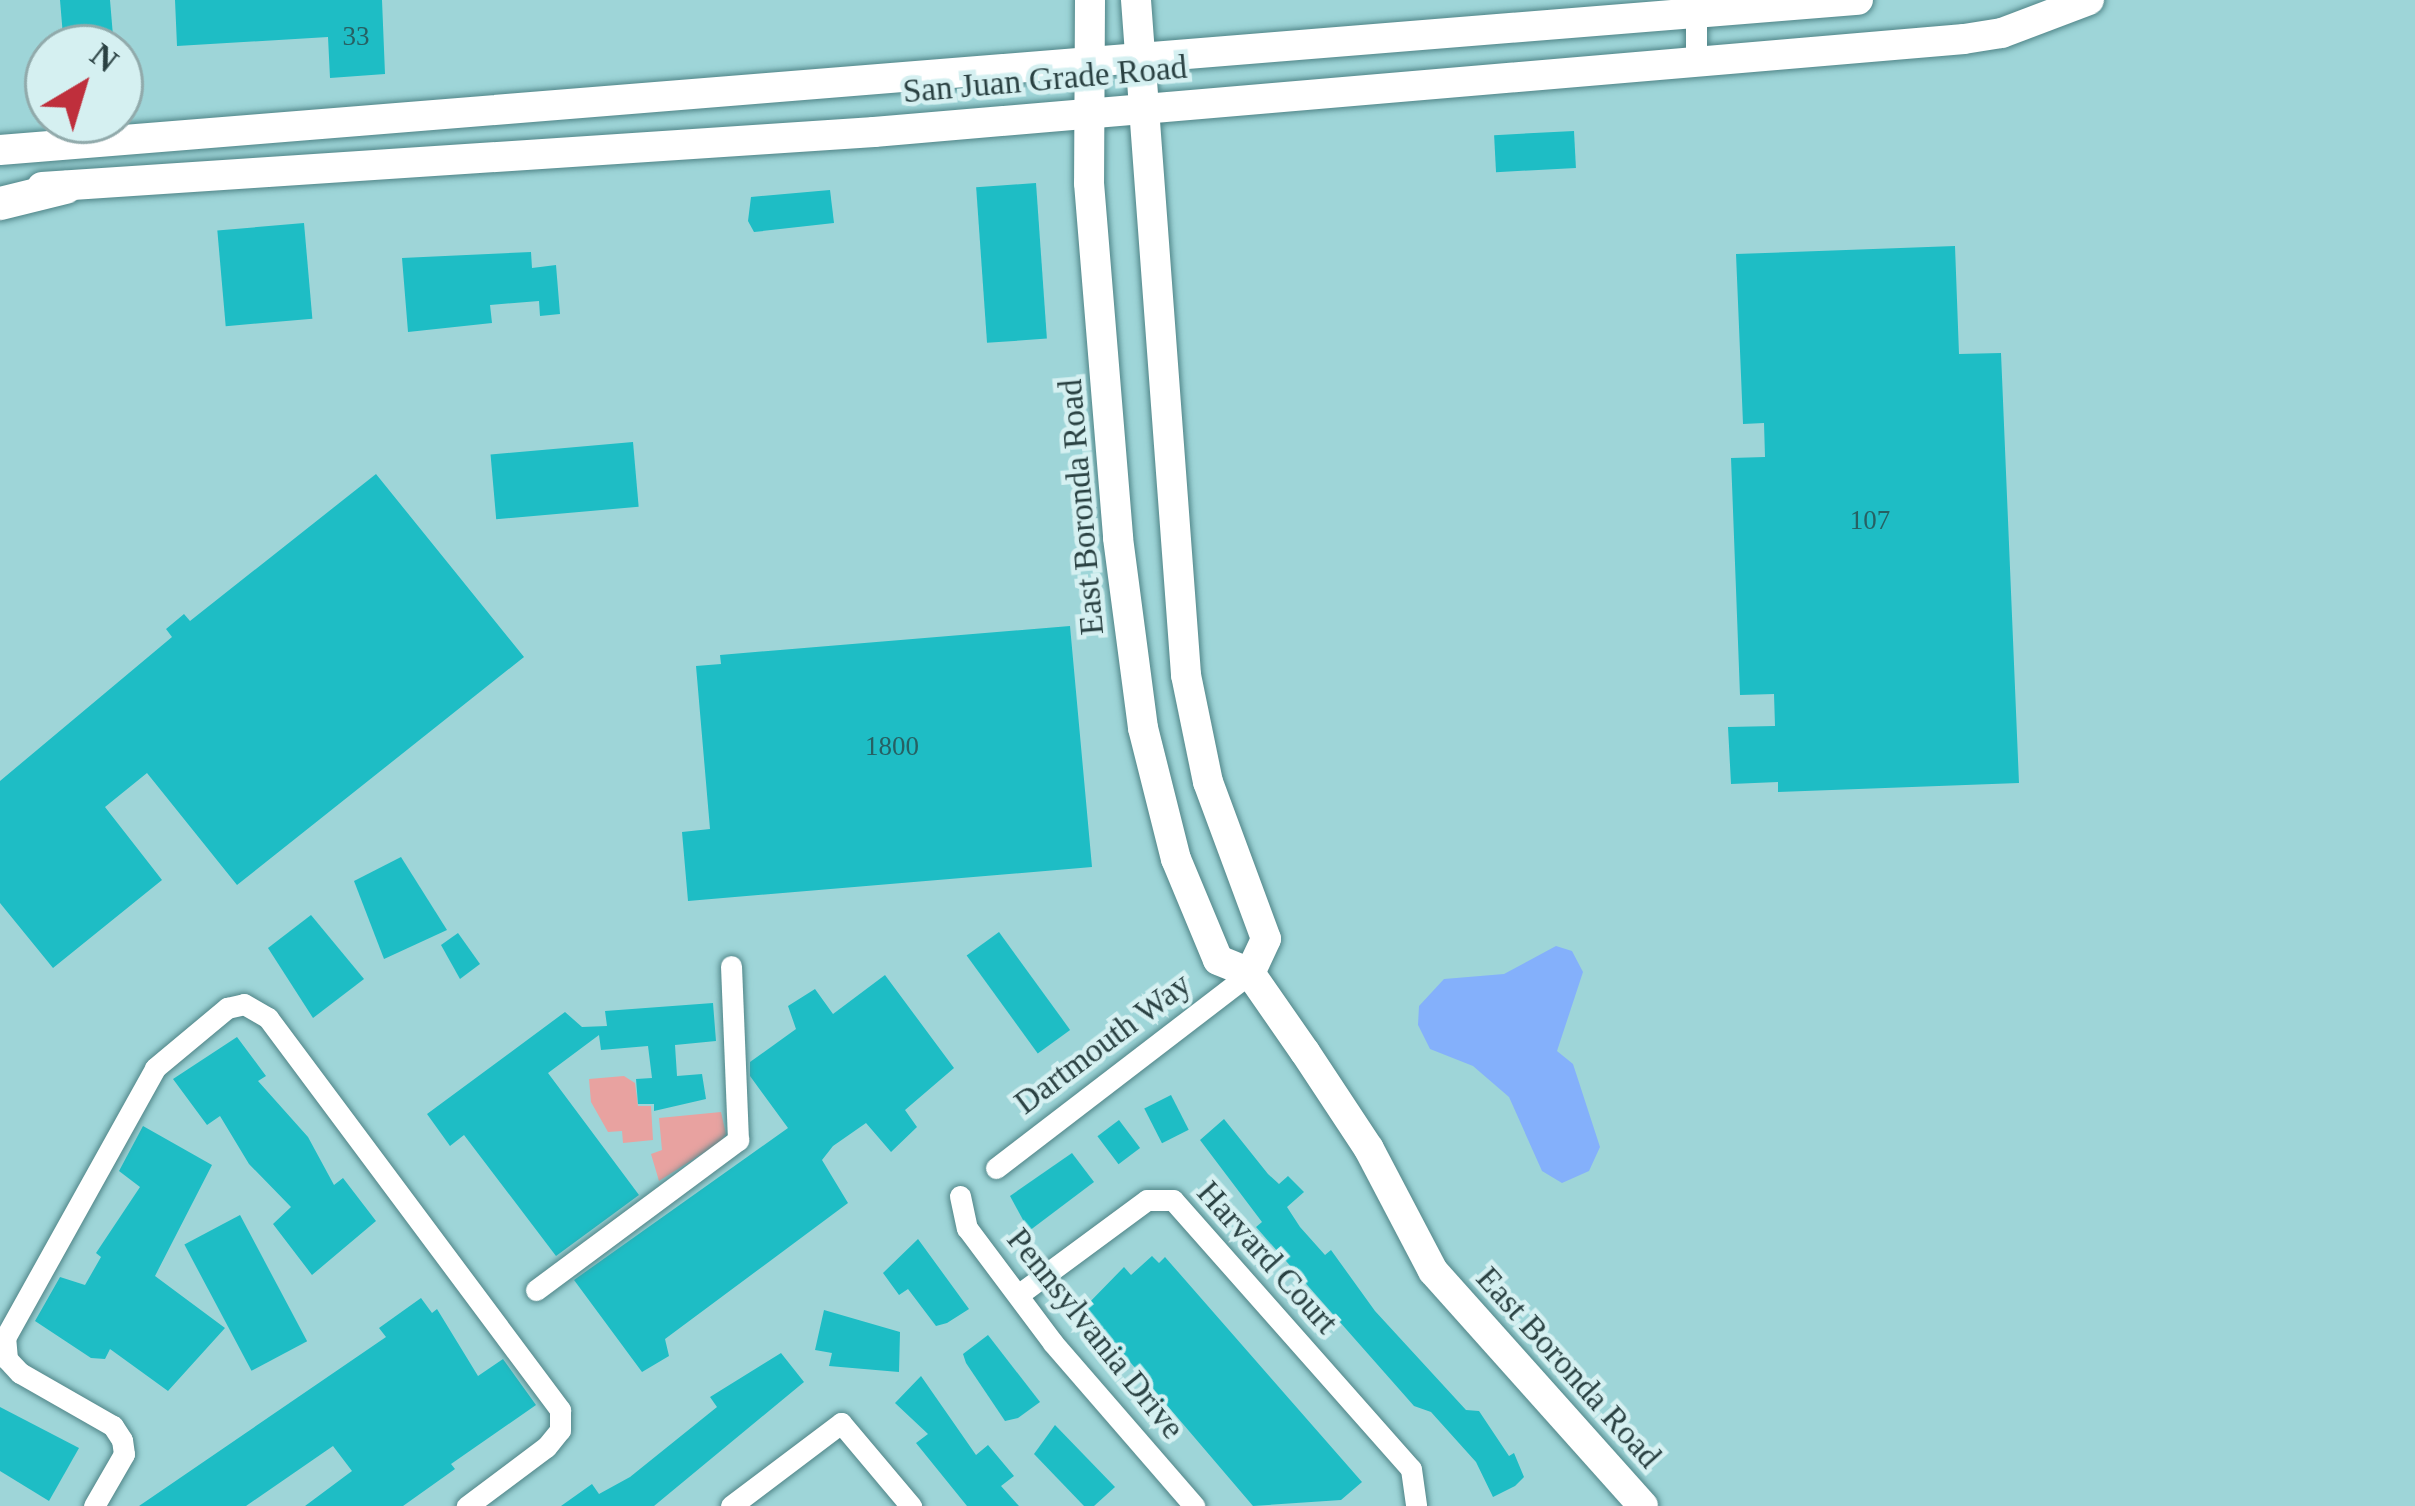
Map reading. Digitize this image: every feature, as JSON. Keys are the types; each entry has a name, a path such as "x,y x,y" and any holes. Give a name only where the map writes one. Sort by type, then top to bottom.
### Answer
{"main road":[{"name":"East Boronda Road","path":"1090,0 1088,115 1118,538 1143,728 1175,859 1220,962 1250,973 1369,1149 1433,1271 1643,1506"},
{"path":"1136,0 1186,675 1208,782 1266,939 1250,973"},
{"name":"San Juan Grade Road","path":"0,150 1141,62 1696,7 1858,0"},
{"name":"San Juan Grade Road","path":"0,187 65,188 1088,115 2002,33 2089,0"},
{"path":"0,202 65,188"}],"street":[{"path":"1696,7 1696,60"},
{"path":"536,1290 738,1141 731,966"},
{"name":"Dartmouth Way","path":"996,1168 1250,973"},
{"path":"94,1506 124,1454 122,1440 113,1426 20,1373 7,1359 4,1338 155,1067 227,1008 244,1004 268,1018 560,1410 560,1430 546,1447 467,1506"},
{"name":"Pennsylvania Drive","path":"959,1196 968,1228 1018,1295 1194,1506"},
{"name":"Harvard Court","path":"1018,1295 1147,1200 1173,1200 1411,1469 1415,1506"},
{"path":"730,1506 842,1423 911,1506"}],"shaded area":[{"path":"624,1076 635,1083 638,1106 651,1106 653,1140 623,1143 622,1131 608,1132 591,1102 589,1079"},
{"path":"721,1112 726,1134 719,1143 659,1181 651,1154 662,1150 659,1118"}],"water":[{"path":"1556,946 1572,951 1583,972 1557,1051 1573,1064 1600,1147 1589,1171 1562,1183 1542,1171 1509,1097 1473,1066 1430,1049 1418,1025 1419,1006 1444,979 1504,974"}],"building":[{"path":"60,0 110,0 112,24 62,24"},
{"path":"175,0 382,0 385,74 330,78 328,37 177,46"},
{"path":"1574,131 1576,168 1496,172 1494,135"},
{"path":"1036,183 1047,339 987,343 976,187"},
{"path":"830,190 834,223 754,232 748,221 751,197"},
{"path":"304,223 312,319 226,326 217,231"},
{"path":"1955,246 1959,354 2001,353 2019,783 1778,792 1778,782 1731,784 1728,727 1775,726 1774,694 1740,695 1731,458 1765,457 1764,423 1743,424 1736,254"},
{"path":"531,252 532,268 556,265 560,314 540,316 539,301 490,305 492,323 408,332 402,258"},
{"path":"633,442 639,507 496,519 491,454"},
{"path":"376,474 524,657 237,885 147,773 105,807 162,880 53,968 0,903 0,781 172,637 166,629 184,614 190,621"},
{"path":"1070,626 1092,867 688,901 682,832 710,829 696,666 721,664 720,655"},
{"path":"401,857 447,930 384,959 354,881"},
{"path":"311,915 364,979 313,1018 268,948"},
{"path":"999,932 1070,1030 1038,1053 967,956"},
{"path":"458,933 480,964 460,979 441,945"},
{"path":"885,975 954,1068 905,1110 917,1127 891,1152 866,1123 833,1146 822,1160 848,1203 665,1339 669,1356 642,1372 574,1280 788,1128 750,1076 750,1062 796,1029 788,1006 815,989 833,1014"},
{"path":"713,1003 716,1041 675,1045 677,1076 702,1074 706,1099 654,1111 654,1104 638,1104 636,1079 652,1078 648,1046 601,1050 599,1035 548,1073 639,1195 556,1256 464,1135 450,1146 427,1114 565,1012 582,1027 607,1026 605,1011"},
{"path":"237,1037 266,1076 258,1081 308,1137 334,1185 343,1178 376,1221 312,1275 273,1224 291,1207 249,1164 220,1116 207,1125 173,1079"},
{"path":"1171,1095 1189,1130 1162,1143 1144,1109"},
{"path":"1224,1119 1268,1174 1279,1184 1288,1176 1304,1192 1287,1207 1300,1227 1325,1255 1331,1250 1375,1311 1466,1410 1479,1411 1509,1456 1514,1453 1524,1477 1515,1486 1493,1497 1476,1462 1431,1412 1414,1406 1256,1227 1262,1222 1200,1140"},
{"path":"1119,1120 1140,1148 1119,1164 1097,1136"},
{"path":"143,1126 212,1165 155,1276 225,1328 168,1391 110,1349 105,1359 91,1358 35,1321 60,1277 85,1285 101,1257 96,1253 140,1187 119,1171"},
{"path":"1072,1153 1094,1182 1029,1231 1010,1196"},
{"path":"240,1215 307,1341 252,1371 184,1245"},
{"path":"918,1239 969,1309 947,1323 936,1326 908,1289 899,1295 883,1273"},
{"path":"1152,1256 1159,1263 1165,1257 1362,1482 1341,1500 1253,1506 1084,1308 1124,1267 1131,1275"},
{"path":"421,1298 432,1313 437,1309 478,1376 503,1359 536,1405 451,1464 455,1469 403,1506 305,1506 352,1471 333,1446 246,1506 139,1506 386,1337 379,1328"},
{"path":"824,1310 900,1332 899,1372 829,1366 832,1353 815,1350"},
{"path":"988,1335 1040,1402 1018,1418 1005,1421 966,1363 963,1354"},
{"path":"781,1353 804,1382 654,1506 561,1506 592,1484 599,1494 630,1477 717,1407 710,1397"},
{"path":"921,1376 976,1455 988,1445 1014,1476 1001,1486 1019,1506 967,1506 916,1443 928,1434 895,1403"},
{"path":"0,1407 79,1448 49,1501 0,1471"},
{"path":"1055,1425 1115,1487 1094,1506 1084,1506 1034,1454"}]}
